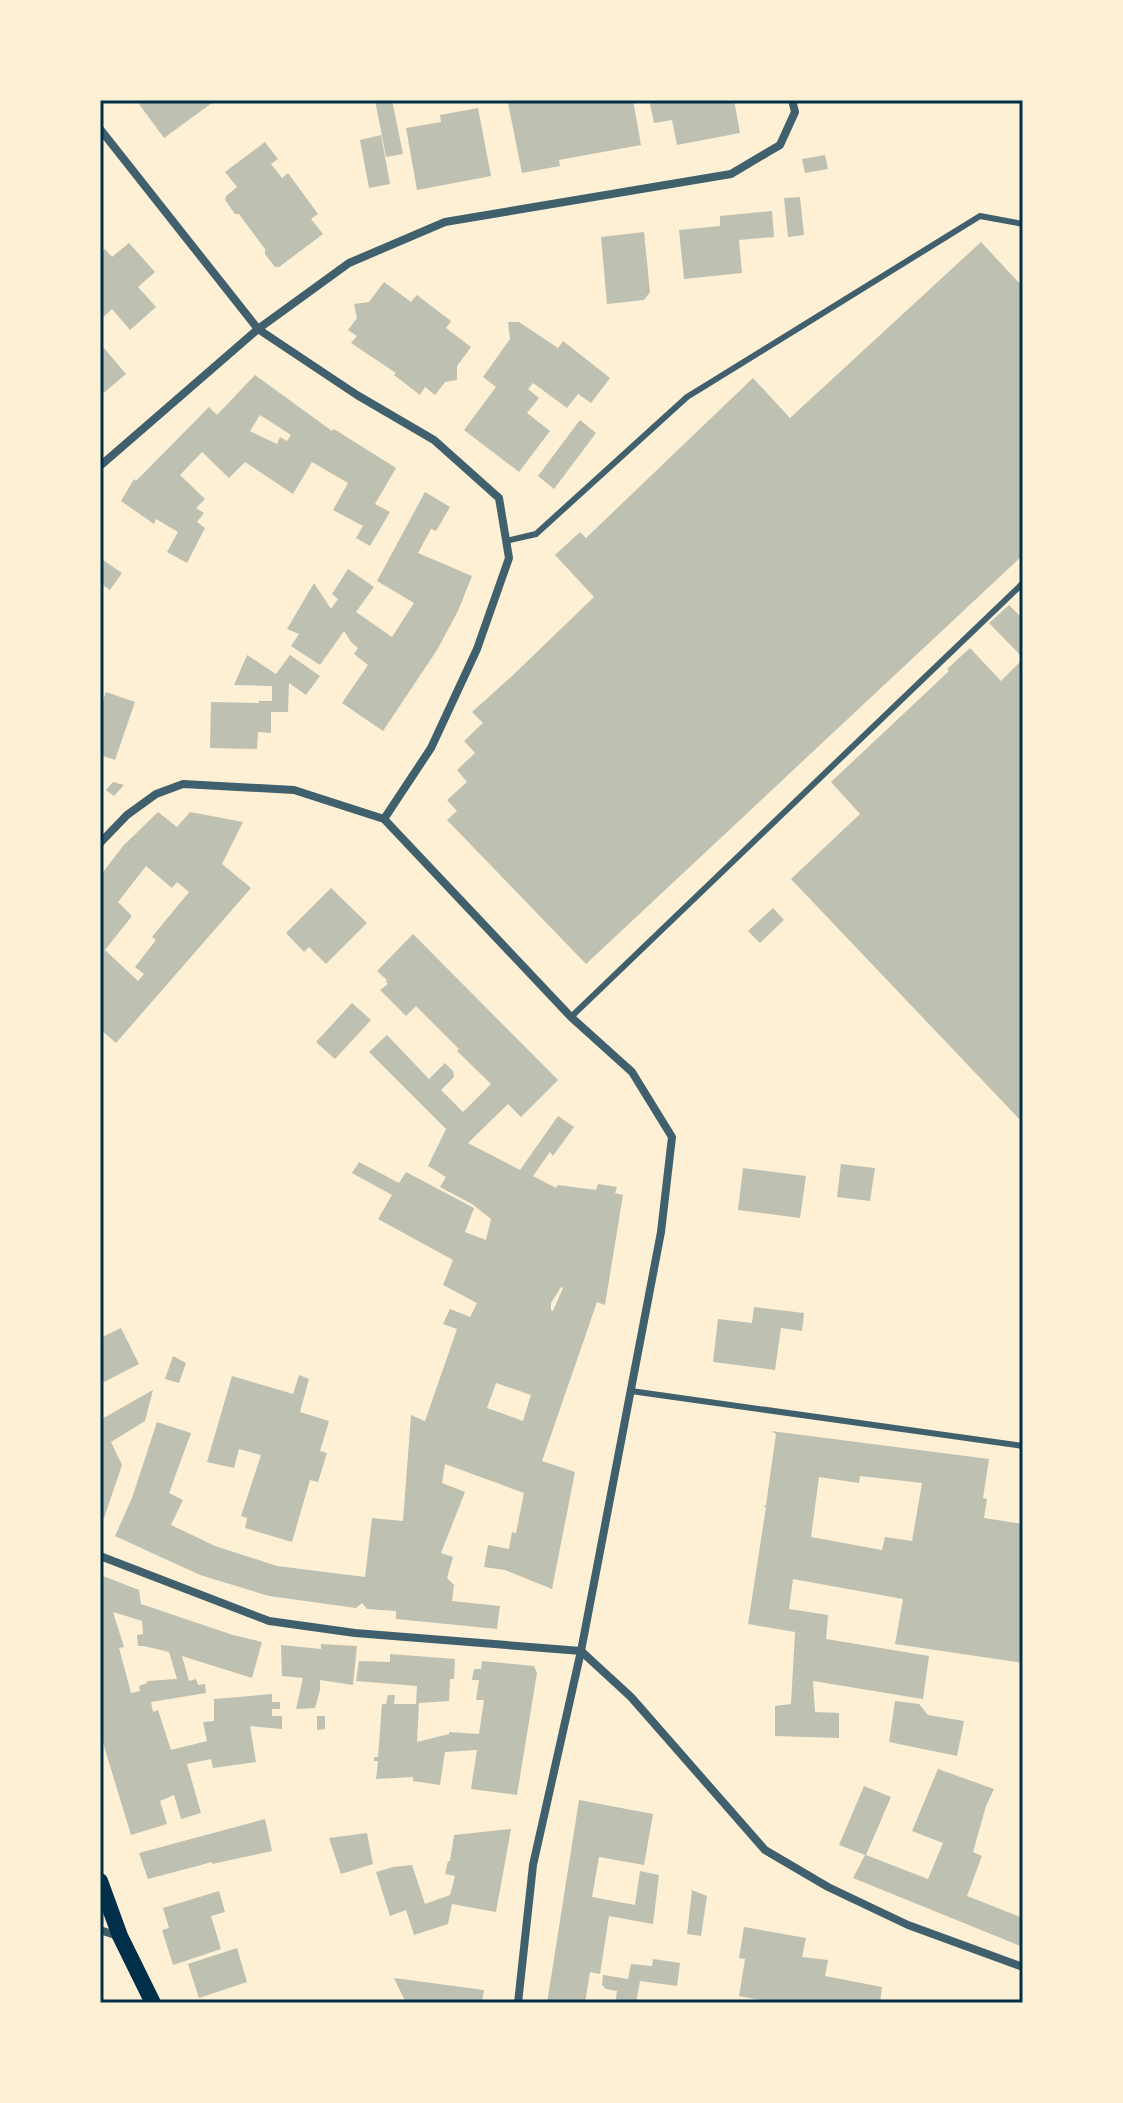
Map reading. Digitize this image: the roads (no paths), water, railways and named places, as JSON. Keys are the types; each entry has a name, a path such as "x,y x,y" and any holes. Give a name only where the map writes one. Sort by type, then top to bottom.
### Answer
{"main road":[{"path":"100,1881 120,1936 153,2003"}],"street":[{"path":"100,466 258,329 349,263 445,222 731,174 780,145 795,112 792,100"},
{"path":"100,129 258,329 357,395 434,440 499,498 509,558 477,649 431,748 384,819"},
{"path":"100,843 127,815 146,801 183,784 294,790 384,819 571,1017 632,1072 672,1137 661,1232 631,1391 581,1651 533,1865 518,2003"},
{"path":"100,1556 269,1621 355,1633 581,1651 631,1697 765,1850 828,1887 908,1925 1023,1967"},
{"path":"100,1930 120,1936"}],"lane":[{"path":"506,541 536,534 687,397 966,224 980,216 1023,224"},
{"path":"571,1017 1023,583"},
{"path":"631,1391 1023,1446"}]}
